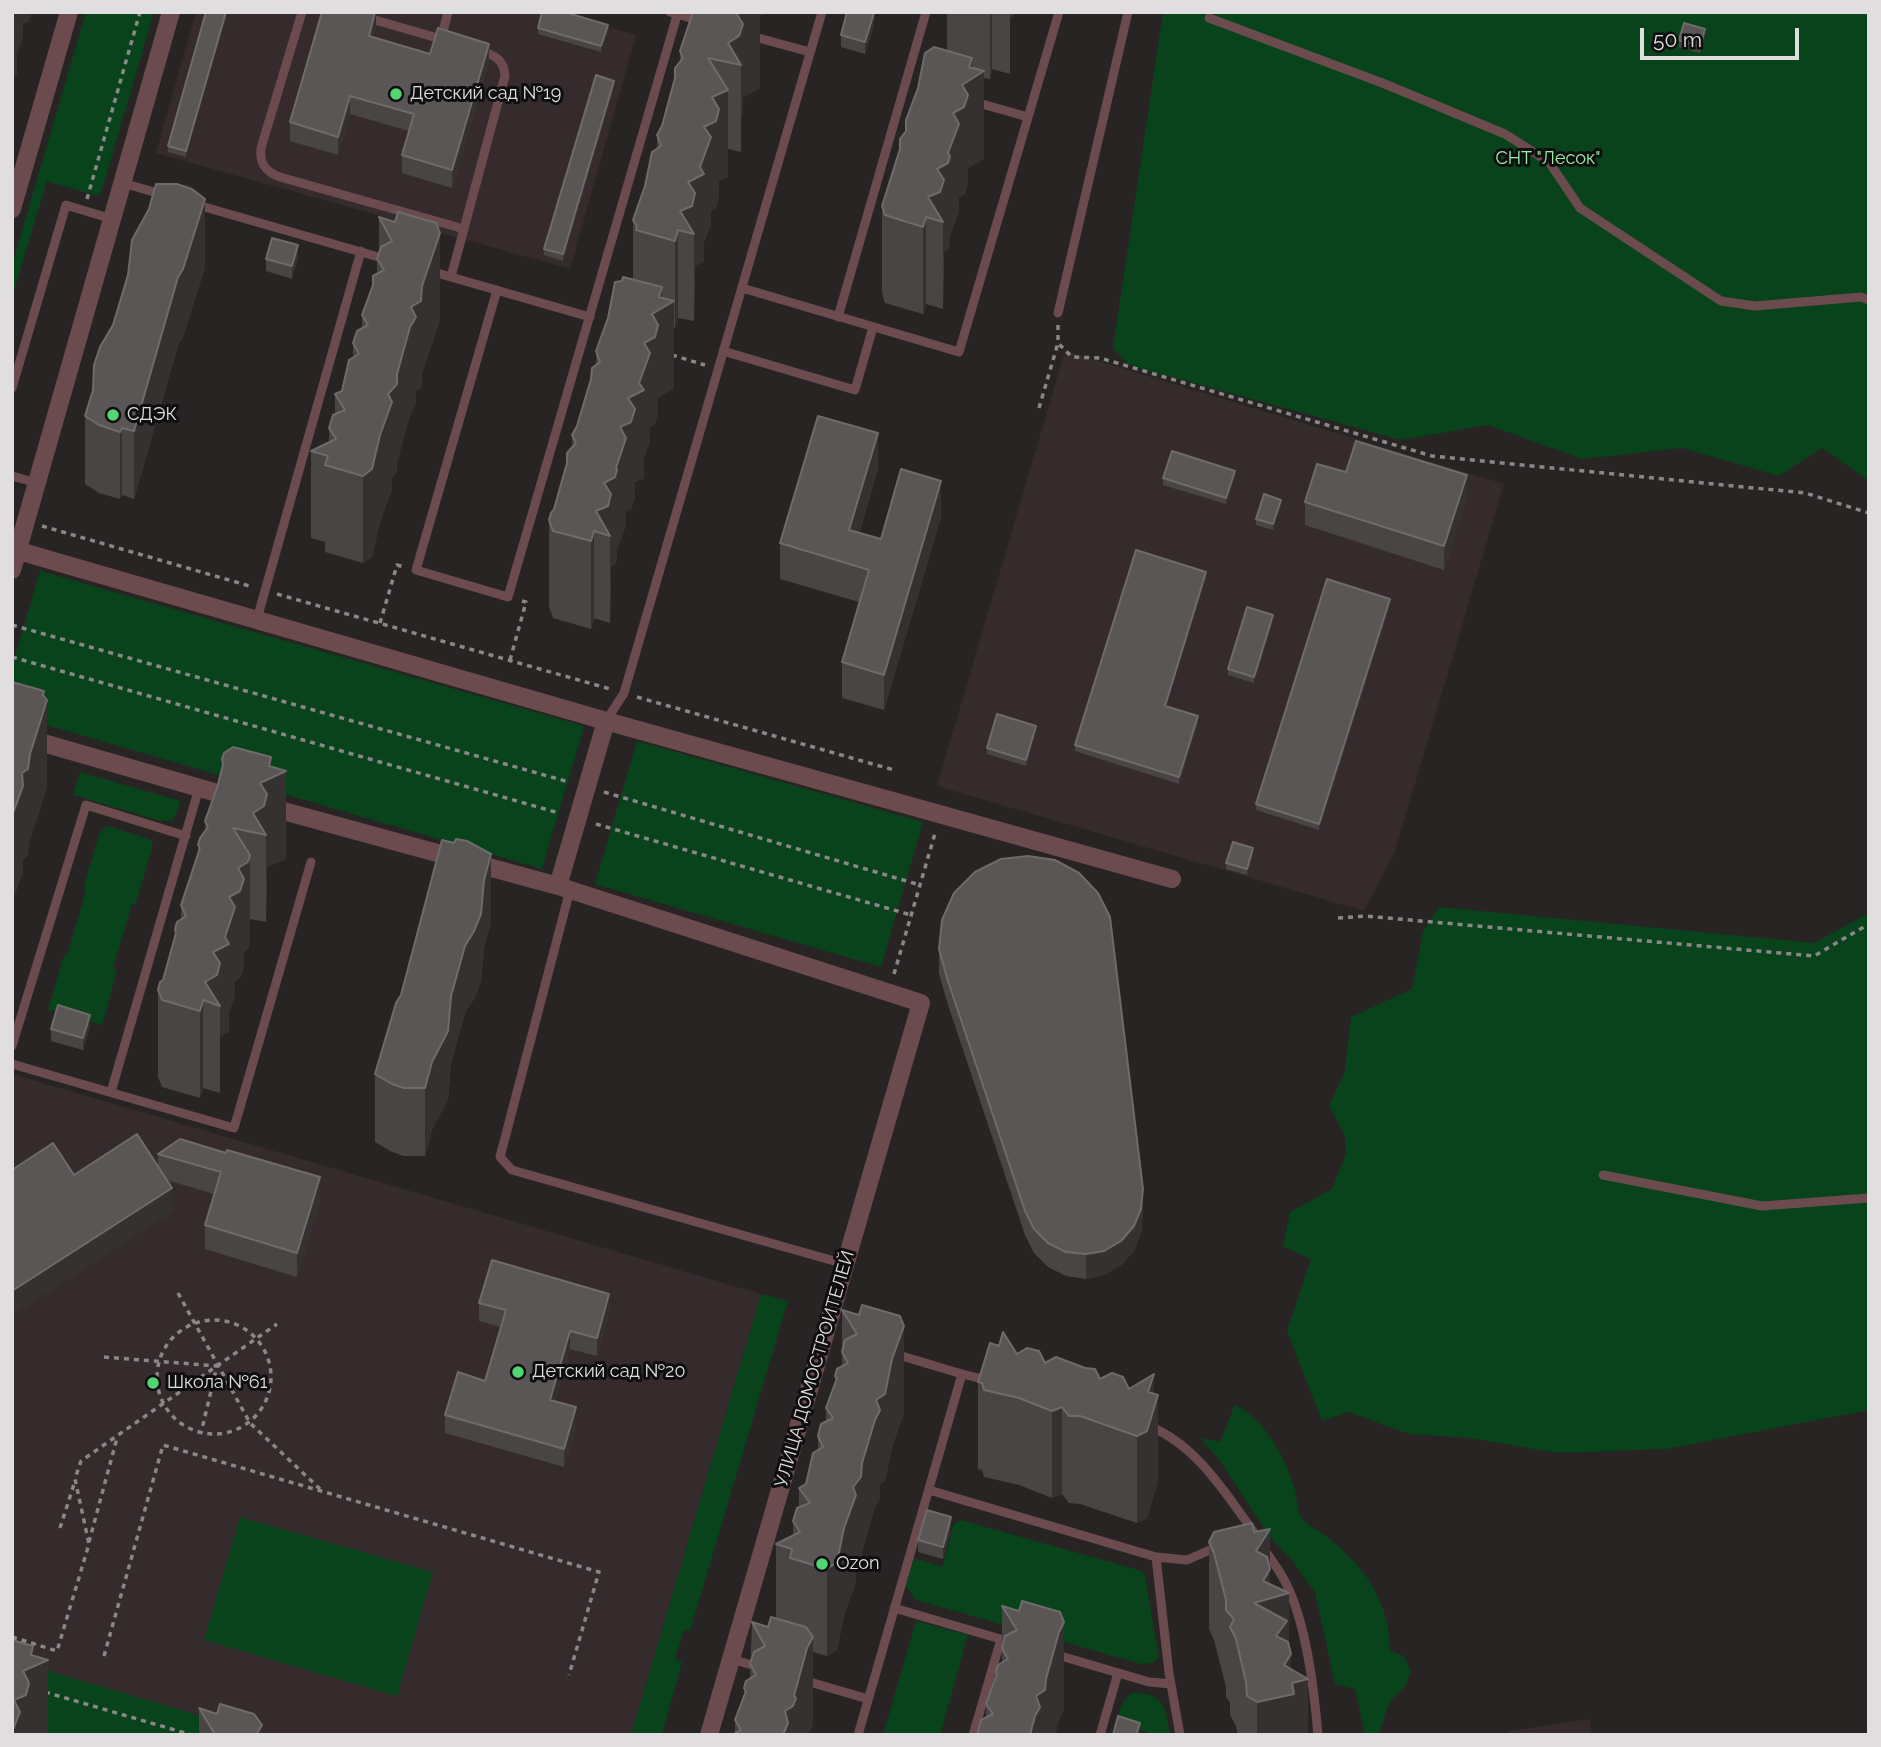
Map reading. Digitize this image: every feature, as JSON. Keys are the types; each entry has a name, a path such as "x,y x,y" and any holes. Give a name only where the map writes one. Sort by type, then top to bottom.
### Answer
{"street":[{"path":"12,209 69,12"},
{"path":"12,570 15,550 26,522 171,12"},
{"path":"15,550 1172,879"},
{"path":"564,888 578,819 606,720"},
{"path":"12,734 564,888 889,993"},
{"name":"УЛИЦА ДОМОСТРОИТЕЛЕЙ","path":"709,1735 831,1336 845,1264 921,1003 889,993"}],"lane":[{"path":"302,12 261,148 263,165 267,171 464,229"},
{"path":"346,12 453,43"},
{"path":"441,39 448,12"},
{"path":"606,720 624,693 822,12"},
{"path":"838,317 926,12"},
{"path":"742,288 959,352 1059,12"},
{"path":"1058,313 1128,12"},
{"path":"497,290 416,570 508,597 675,13 717,26"},
{"path":"1209,18 1385,84 1505,134 1549,162 1580,208 1721,301 1755,306 1861,297 1869,300"},
{"path":"744,33 810,52"},
{"path":"451,277 505,76 504,68 496,56 466,46"},
{"path":"906,82 918,86"},
{"path":"967,99 1028,117"},
{"path":"123,183 176,198"},
{"path":"189,202 400,262"},
{"path":"12,388 66,205 112,219"},
{"path":"257,618 361,251"},
{"path":"425,270 590,317"},
{"path":"723,351 855,390 873,327"},
{"path":"12,476 37,483"},
{"path":"111,1092 200,788"},
{"path":"12,1046 86,805 186,836"},
{"path":"12,1064 234,1128 311,862"},
{"path":"564,888 500,1157 505,1164 512,1170 845,1264"},
{"path":"1603,1175 1762,1206 1869,1198"},
{"path":"887,1352 998,1383"},
{"path":"858,1735 962,1374"},
{"path":"1134,1419 1168,1433 1194,1454 1223,1489 1284,1578 1301,1627 1310,1667 1318,1735"},
{"path":"929,1490 1156,1557 1187,1560 1231,1541"},
{"path":"1242,1536 1253,1532"},
{"path":"1156,1557 1171,1684 1180,1735"},
{"path":"894,1608 1027,1647"},
{"path":"972,1735 1001,1639"},
{"path":"1040,1650 1149,1682 1171,1684"},
{"path":"731,1659 768,1670"},
{"path":"1100,1735 1118,1673"},
{"path":"793,1677 868,1699"}],"path":[{"path":"84,211 140,12"},
{"path":"1039,408 1058,343 1058,313"},
{"path":"1058,343 1072,357 1100,358 1432,456 1805,493 1869,513"},
{"path":"665,353 718,369"},
{"path":"26,522 894,770"},
{"path":"380,623 397,565 416,570"},
{"path":"508,597 526,602 510,660"},
{"path":"12,625 587,787 920,885"},
{"path":"12,657 911,915"},
{"path":"889,993 940,813"},
{"path":"1338,918 1365,916 1814,956 1869,924"},
{"path":"178,1293 250,1423 321,1491"},
{"path":"214,1320 230,1322 246,1329 257,1338 270,1363 270,1387 259,1415 250,1423 224,1434 201,1433 183,1425 171,1414 164,1404 157,1378 160,1361 174,1336 194,1323 214,1320"},
{"path":"60,1528 81,1461 277,1324"},
{"path":"104,1357 218,1366"},
{"path":"201,1433 218,1366"},
{"path":"12,1637 57,1651 117,1436"},
{"path":"104,1656 163,1445 599,1572 569,1675"},
{"path":"75,1479 89,1544"},
{"path":"38,1690 192,1735"}],"shaded area":[{"name":"Детский сад №19","path":"196,12 557,12 636,35 570,269 156,153"},
{"path":"1065,351 1504,484 1394,854 1364,911 937,786"},
{"name":"Школа №61","path":"12,1074 761,1294 631,1735 264,1735 12,1661"},
{"path":"1590,1719 1592,1735 1509,1735 1509,1731"}],"green space":[{"path":"86,12 154,12 101,193 97,196 47,181 12,297 12,265"},
{"name":"СНТ \"Лесок\"","path":"1163,12 1869,12 1869,481 1822,448 1779,476 1682,448 1582,459 1488,425 1401,440 1129,365 1113,348"},
{"path":"40,571 584,726 542,869 12,715 12,666"},
{"path":"637,741 923,822 881,967 595,884"},
{"path":"80,772 181,801 173,820 160,821 73,795"},
{"path":"108,826 146,838 153,844 136,904 132,904 113,968 117,970 102,1025 48,1010 86,891 83,889 99,835 101,830"},
{"path":"1439,907 1814,943 1869,913 1869,1410 1666,1449 1557,1453 1470,1438 1409,1434 1348,1412 1322,1421 1287,1331 1311,1259 1283,1246 1290,1212 1332,1189 1346,1154 1345,1136 1329,1106 1345,1071 1351,1017 1412,989 1423,931"},
{"path":"761,1294 788,1301 690,1631 684,1629 675,1659 682,1662 662,1735 631,1735"},
{"path":"1235,1404 1257,1421 1273,1441 1286,1465 1301,1517 1344,1551 1374,1588 1385,1617 1390,1650 1404,1657 1411,1671 1405,1687 1390,1701 1378,1735 1365,1735 1355,1689 1335,1684 1315,1592 1290,1558 1269,1536 1220,1461 1200,1438 1220,1442"},
{"path":"240,1517 433,1572 397,1696 204,1640"},
{"path":"961,1520 1142,1571 1159,1658 1152,1663 1141,1664 916,1600 906,1587 913,1558 942,1567 954,1524"},
{"path":"916,1621 968,1635 940,1735 883,1735"},
{"path":"12,1660 265,1735 40,1735"},
{"path":"1133,1693 1152,1696 1162,1704 1170,1735 1146,1735 1147,1732 1116,1723 1123,1702"}],"building":[{"path":"206,12 226,12 186,151 168,146"},
{"path":"322,12 375,12 369,36 430,54 438,28 489,44 452,170 402,155 414,114 350,96 338,137 290,122"},
{"path":"542,12 564,12 608,25 601,46 538,28"},
{"path":"693,12 738,12 736,13 743,24 739,36 728,43 741,65 708,58 728,90 712,97 719,109 716,121 704,127 711,137 700,167 704,174 688,182 695,193 692,206 680,211 694,234 678,230 675,241 636,230 637,226 633,220 645,186 652,152 661,146 657,135 675,78 675,68 683,58 680,51"},
{"path":"847,12 874,13 865,42 841,35"},
{"path":"1684,23 1705,29 1700,47 1679,40"},
{"path":"934,47 972,58 969,67 984,71 962,85 968,95 964,107 953,113 959,124 948,153 948,163 937,169 944,180 940,192 928,197 943,222 926,217 923,227 885,215 882,206 900,149 900,139 906,131 906,120 918,88 925,53"},
{"path":"596,75 614,81 563,254 544,249"},
{"path":"156,184 177,184 192,189 205,199 183,269 178,277 134,431 122,428 120,432 99,425 85,416 93,390 94,365 100,347 113,325 128,275 132,240 149,209"},
{"path":"398,212 436,223 440,233 422,286 421,301 411,307 416,317 410,327 397,374 397,384 388,394 392,402 372,469 363,476 325,465 328,456 311,451 336,439 329,428 333,415 345,410 335,394 342,391 349,360 359,354 353,343 357,331 368,325 362,315 373,285 373,276 384,270 377,259 381,247 392,241 379,217 395,222"},
{"path":"272,238 298,245 292,266 266,259"},
{"path":"623,277 662,287 659,297 674,301 652,314 658,325 655,337 644,343 650,353 639,383 644,390 628,398 635,409 631,422 620,427 626,438 615,477 604,483 611,494 608,506 596,511 610,536 594,531 591,541 553,531 549,520 567,463 567,453 576,443 572,435 577,426 592,368 600,362 596,351 608,318 615,282 622,281"},
{"path":"818,416 878,433 849,530 881,539 901,469 941,481 884,675 842,662 869,570 780,543"},
{"path":"1356,441 1467,475 1444,546 1305,502 1317,464 1346,472"},
{"path":"1172,451 1235,471 1226,498 1163,478"},
{"path":"1264,494 1281,500 1273,524 1256,519"},
{"path":"1136,550 1206,572 1165,706 1198,716 1179,777 1075,745"},
{"path":"1327,579 1390,599 1319,824 1256,804"},
{"path":"1247,607 1273,615 1254,677 1228,669"},
{"path":"12,682 44,691 43,695 47,700 28,769 22,773 23,786 12,816"},
{"path":"997,714 1036,726 1026,760 987,748"},
{"path":"233,747 271,757 269,766 286,771 260,783 267,794 264,806 253,813 266,835 233,828 250,855 248,862 238,868 244,879 240,891 229,897 235,907 225,937 229,944 213,952 220,963 217,975 205,982 220,1006 203,1000 200,1011 162,1000 158,990 163,980 177,922 186,916 181,905 200,848 200,838 208,827 205,821 217,788 222,759 224,753"},
{"path":"456,839 467,841 491,854 484,880 481,914 465,946 451,996 448,1031 432,1062 425,1088 404,1088 375,1074 396,1003 401,995 442,840 454,843"},
{"path":"1233,842 1253,848 1247,869 1226,863"},
{"path":"1028,856 1055,860 1079,873 1098,893 1110,917 1143,1189 1141,1209 1134,1226 1121,1241 1104,1251 1086,1254 1066,1252 1048,1243 1034,1229 1025,1211 939,949 942,920 954,893 975,872 1001,859"},
{"path":"58,1005 90,1015 83,1038 51,1029"},
{"path":"137,1134 172,1188 12,1291 12,1170 53,1143 74,1175"},
{"path":"180,1139 320,1177 297,1253 205,1225 221,1172 158,1154"},
{"path":"492,1260 609,1294 597,1338 570,1331 550,1400 576,1407 564,1449 445,1415 458,1372 485,1381 506,1310 479,1303"},
{"path":"862,1305 900,1316 904,1326 892,1359 885,1394 876,1400 880,1410 862,1463 861,1477 853,1487 856,1495 844,1528 837,1562 827,1569 790,1558 792,1549 776,1544 800,1532 793,1521 797,1508 810,1503 799,1488 806,1484 813,1453 823,1447 818,1436 821,1424 833,1418 826,1408 837,1378 837,1369 848,1363 842,1352 845,1340 857,1334 842,1310 859,1315"},
{"path":"1003,1332 1017,1354 1027,1348 1039,1351 1045,1363 1056,1357 1095,1369 1100,1379 1112,1373 1123,1377 1129,1389 1154,1374 1148,1392 1158,1395 1147,1431 1137,1436 1080,1416 1069,1416 1062,1407 1052,1411 1019,1398 984,1390 982,1383 978,1382 990,1343 999,1346"},
{"path":"927,1510 951,1517 943,1547 918,1540"},
{"path":"1252,1523 1254,1532 1270,1529 1256,1551 1267,1557 1270,1569 1263,1581 1289,1593 1254,1603 1287,1621 1276,1636 1288,1642 1291,1654 1284,1665 1308,1679 1292,1683 1294,1694 1257,1702 1247,1696 1236,1639 1230,1627 1234,1619 1226,1610 1226,1600 1209,1542 1214,1532"},
{"path":"1022,1601 1060,1612 1064,1622 1059,1632 1045,1690 1036,1696 1040,1707 1030,1735 979,1735 981,1720 993,1714 986,1704 998,1665 1008,1659 1002,1648 1005,1636 1017,1630 1002,1606 1019,1611"},
{"path":"771,1617 806,1627 813,1637 807,1648 793,1706 785,1711 788,1723 783,1735 732,1735 741,1730 735,1720 746,1691 746,1681 756,1675 750,1664 754,1652 765,1646 752,1622 768,1627"},
{"path":"12,1640 33,1646 31,1655 48,1660 23,1671 29,1683 26,1695 14,1700 20,1712 12,1732"},
{"path":"220,1704 254,1714 262,1725 256,1735 211,1735 214,1733 199,1708 217,1714"},
{"path":"1118,1716 1140,1723 1136,1735 1113,1735"}],"place":[{"name":"Детский сад №19","path":"396,94"},
{"name":"СДЭК","path":"113,415"},
{"name":"Детский сад №20","path":"518,1372"},
{"name":"Школа №61","path":"153,1383"},
{"name":"Ozon","path":"822,1564"}]}
